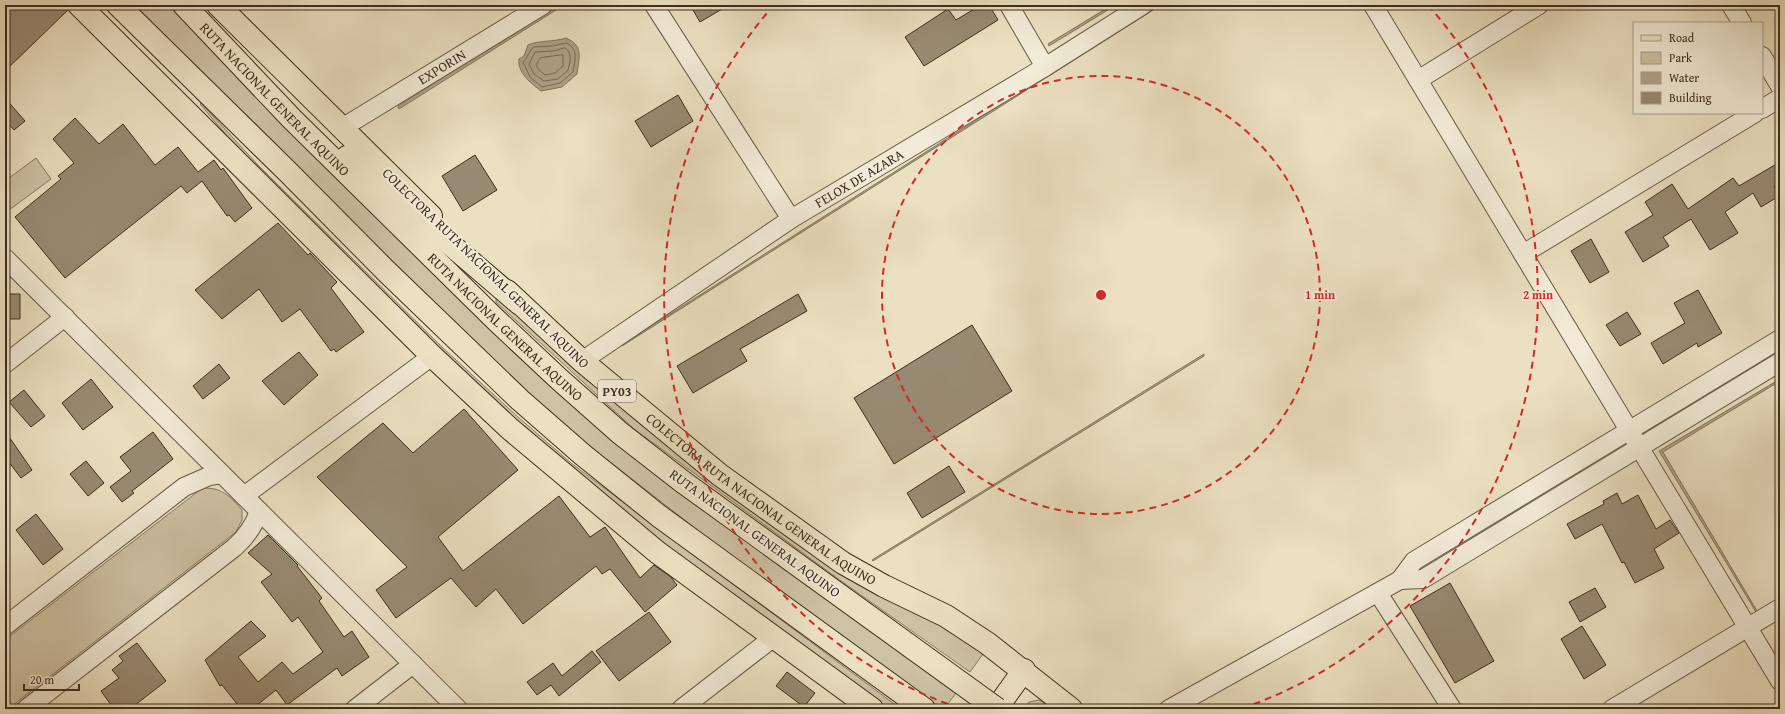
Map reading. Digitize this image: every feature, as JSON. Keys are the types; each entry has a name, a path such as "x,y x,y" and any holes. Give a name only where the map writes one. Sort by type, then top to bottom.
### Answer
{"main road":[{"path":"79,5 432,356 510,429 657,552 872,709"},
{"path":"100,5 219,144"},
{"path":"118,5 288,172 386,271 514,395 583,455 659,516 924,709"},
{"name":"RUTA NACIONAL GENERAL AQUINO","path":"184,5 292,119 414,241 559,379 620,433 683,482 996,709"},
{"name":"COLECTORA RUTA NACIONAL GENERAL AQUINO","path":"218,5 520,304 582,362 720,475 826,552 884,586 946,616 1024,670 1071,709"},
{"path":"292,119 359,166 520,304"},
{"path":"996,709 1024,670"}],"street":[{"name":"EXPORIN","path":"342,128 542,5"},
{"path":"654,5 791,219"},
{"path":"1009,5 1045,67"},
{"name":"FELOX DE AZARA","path":"582,362 791,219 1045,67 1143,5"},
{"path":"1373,5 1780,681"},
{"path":"1418,80 1539,5"},
{"path":"1731,5 1741,22"},
{"path":"1763,58 1780,86"},
{"path":"1763,108 1780,98"},
{"path":"1523,254 1753,114"},
{"path":"5,258 458,709"},
{"path":"5,364 65,317"},
{"path":"1170,709 1400,580 1414,561 1780,339"},
{"path":"244,496 432,356"},
{"path":"1400,580 1423,579 1780,362"},
{"path":"5,626 184,488 209,476 222,474"},
{"path":"26,709 235,547 255,524 259,511"},
{"path":"1378,593 1452,709"},
{"path":"1612,709 1780,608"},
{"path":"680,709 774,636"},
{"path":"355,709 413,664"}],"green space":[{"path":"135,5 170,5 316,156 550,385 956,693 944,709 941,709 714,543 596,451 534,400 300,172"},
{"path":"201,103 258,165 443,348 518,417 571,463 901,709 882,709 639,529 513,422 254,168 200,104"},
{"path":"36,158 51,179 5,213 5,181"},
{"path":"496,298 499,299 639,423 689,462 940,622 981,651 983,654 970,672 841,581 634,429 496,302"},
{"path":"1780,349 1780,354 1649,430 1649,428"},
{"path":"1618,447 1618,450 1417,573 1415,569"},
{"path":"212,488 226,494 242,510 242,520 236,532 8,709 5,709 5,640 200,490"},
{"path":"1039,700 1055,709 1024,709 1029,702"}],"water":[{"path":"558,5 564,5 399,109 398,106"},
{"path":"1112,5 1116,5 1049,46 1048,44"},
{"path":"1158,5 1161,5 622,346 621,345"},
{"path":"566,38 572,41 578,48 579,57 577,74 562,87 541,91 526,78 520,69 519,59 524,56 528,45 537,42"},
{"path":"1204,354 1204,356 873,561 872,560"},
{"path":"1780,379 1780,381 1663,452 1757,611 1756,612 1659,451"}],"building":[{"path":"5,5 67,5 68,10 5,71"},
{"path":"690,5 729,5 700,22"},
{"path":"981,5 989,5 998,20 924,66 905,37 948,9 956,20"},
{"path":"678,95 693,121 651,147 635,121"},
{"path":"5,98 25,121 14,130 5,120"},
{"path":"75,118 99,144 123,124 155,165 178,147 198,172 214,160 221,170 223,168 252,208 235,222 229,215 227,216 202,181 187,193 181,186 65,278 15,217 61,179 58,176 74,163 53,139"},
{"path":"475,155 497,190 463,211 442,176"},
{"path":"1780,162 1780,183 1774,186 1779,196 1761,207 1753,193 1725,212 1738,233 1710,250 1691,219 1663,237 1669,246 1643,262 1625,232 1653,215 1645,202 1672,184 1688,209 1733,178 1739,186"},
{"path":"278,223 308,255 310,253 337,282 331,288 364,332 336,352 334,349 331,351 300,309 282,322 259,289 222,319 195,290"},
{"path":"1591,239 1609,272 1590,283 1571,251"},
{"path":"1698,290 1722,333 1698,347 1697,343 1663,364 1651,343 1685,323 1674,303"},
{"path":"5,294 20,294 20,319 5,319"},
{"path":"798,294 807,311 740,349 747,361 693,393 677,366"},
{"path":"1627,312 1641,334 1620,346 1606,325"},
{"path":"972,325 1012,391 894,464 854,398"},
{"path":"299,352 318,375 284,405 262,381"},
{"path":"219,364 230,378 203,399 193,386"},
{"path":"91,379 113,407 83,430 62,403"},
{"path":"24,390 45,416 31,427 9,402"},
{"path":"464,409 518,470 438,537 463,571 559,496 590,537 605,527 640,578 654,565 671,577 677,585 645,612 610,569 602,574 596,566 523,624 496,589 476,607 451,578 396,618 376,590 407,567 317,477 383,423 413,453"},
{"path":"5,431 32,470 21,478 5,457"},
{"path":"153,432 173,459 132,491 134,493 122,502 110,487 131,471 120,457"},
{"path":"86,461 104,483 88,496 70,474"},
{"path":"949,466 965,492 922,518 907,493"},
{"path":"1617,493 1622,504 1638,495 1656,529 1670,520 1679,533 1654,549 1664,568 1635,583 1624,562 1622,563 1602,524 1575,539 1567,524 1604,504 1603,501"},
{"path":"36,514 63,549 43,565 16,530"},
{"path":"268,535 298,565 297,566 322,598 319,601 344,637 352,631 369,657 342,676 337,668 287,705 276,690 252,709 241,709 222,685 220,686 205,660 251,621 266,636 238,657 258,682 282,662 293,674 323,652 298,617 292,622 261,582 272,574 248,553"},
{"path":"1450,583 1494,661 1455,683 1410,606"},
{"path":"1595,588 1606,607 1580,622 1569,602"},
{"path":"649,612 671,642 619,681 596,651"},
{"path":"1582,626 1606,665 1584,679 1561,639"},
{"path":"137,643 166,681 130,709 114,709 101,691 119,678 112,670 123,661 119,656"},
{"path":"592,651 601,662 559,696 551,685 537,695 527,682 553,663 562,676"},
{"path":"787,672 815,693 804,707 776,686"}]}
